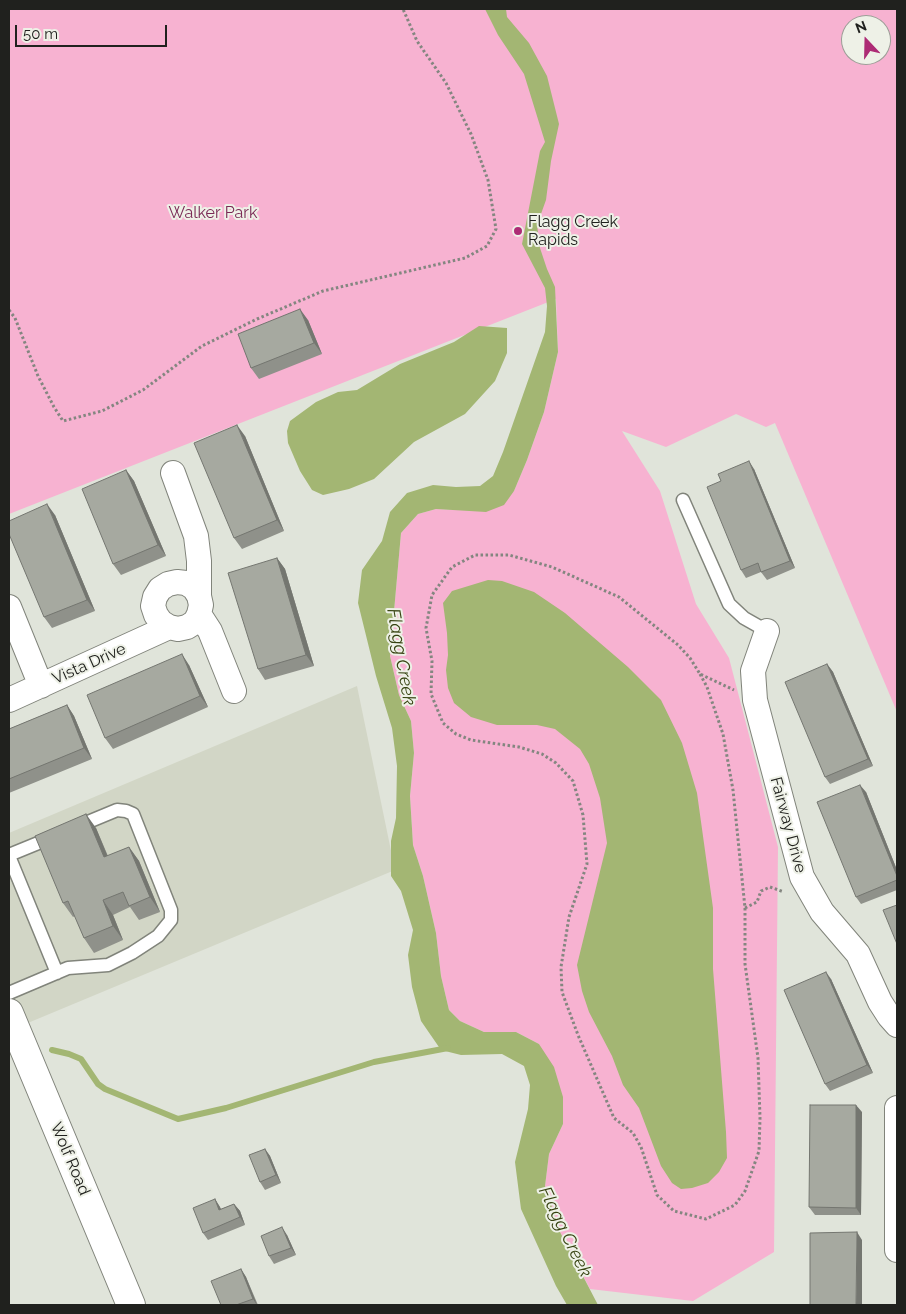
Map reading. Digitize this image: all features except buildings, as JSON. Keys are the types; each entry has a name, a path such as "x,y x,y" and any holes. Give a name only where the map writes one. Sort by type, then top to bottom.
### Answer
{"street":[{"path":"173,473 196,536 199,561 199,605"},
{"path":"169,627 161,622 156,615 155,597 160,589 168,584 186,583 194,588 234,691"},
{"name":"Vista Drive","path":"9,700 169,627 178,629 187,627 194,622 199,605"},
{"path":"9,607 41,686"},
{"name":"Fairway Drive","path":"767,631 753,671 755,700 802,877 822,912 858,954 880,1002 888,1016 897,1025"},
{"name":"Wolf Road","path":"9,1014 131,1305"},
{"path":"897,1108 897,1250"}],"lane":[{"path":"683,500 729,604 744,618 767,631"},
{"path":"9,994 57,973 68,968 108,965 132,954 158,936 171,920 171,910 133,814 117,810 9,855 57,973"}],"path":[{"path":"9,310 15,318 38,376 62,421 102,411 143,390 202,346 265,315 323,291 465,258 486,246 496,229 488,180 470,134 446,83 417,41 403,9"},
{"path":"475,555 509,555 552,567 619,597 678,646 690,658 700,674 707,687 723,734 733,790 746,908 745,964 758,1058 759,1151 745,1191 735,1205 706,1219 674,1211 657,1195 641,1147 633,1134 614,1118 578,1035 562,992 561,967 569,917 588,864 583,815 573,781 556,763 542,754 519,747 470,740 456,734 443,723 431,694 432,661 426,628 432,595 452,567 475,555"},
{"path":"700,674 755,700"},
{"path":"746,908 757,902 761,891 770,887 812,896"}],"shaded area":[{"path":"485,9 506,9 507,17 529,43 547,76 559,124 551,161 546,200 537,225 540,248 555,287 558,352 544,412 514,491 504,505 486,512 436,509 418,514 401,533 390,656 399,695 411,721 414,753 410,796 413,845 423,876 436,933 441,976 449,1010 460,1021 484,1032 516,1032 539,1044 554,1067 563,1097 563,1124 549,1154 545,1186 560,1232 598,1305 567,1305 556,1286 521,1209 515,1162 528,1109 530,1085 524,1066 502,1054 461,1055 441,1050 421,1021 412,987 408,955 413,930 401,891 391,876 391,841 396,818 397,766 392,728 376,676 358,603 362,570 382,541 390,512 407,493 433,485 456,487 480,486 493,476 545,332 547,306 545,288 522,244 540,151 545,142 524,74 498,35"},
{"path":"479,326 507,328 507,353 495,381 465,414 414,442 374,479 349,489 323,495 312,490 300,471 288,443 287,431 290,421 316,402 338,392 357,390 400,364 454,342"},
{"path":"488,580 502,581 534,592 565,613 628,667 661,700 682,743 697,793 713,908 713,969 727,1158 719,1172 708,1183 681,1189 672,1183 661,1166 639,1108 623,1085 612,1056 589,1012 582,991 577,965 607,843 600,798 589,764 580,749 555,729 537,725 497,725 471,717 454,703 448,688 446,670 448,655 447,633 443,603 452,591"},
{"path":"357,686 395,870 23,1025 9,990 9,833"}],"green space":[{"name":"Walker Park","path":"9,9 897,9 897,712 775,423 766,427 736,414 666,447 622,431 660,491 696,604 729,658 778,847 774,1252 693,1301 590,1289 560,1232 545,1186 549,1154 563,1124 539,1044 516,1032 484,1032 460,1021 449,1010 441,976 436,933 423,876 413,845 410,796 414,753 411,721 399,695 390,656 401,533 418,514 436,509 459,510 514,491 544,412 558,352 556,299 9,514"}],"waterway":[{"path":"52,1050 81,1059 98,1084 105,1089 178,1119 226,1108 374,1062 448,1048"}],"place":[{"name":"Flagg Creek Rapids","path":"518,231"}],"water label":[{"name":"Flagg Creek","path":"401,657"},
{"name":"Flagg Creek","path":"565,1232"}]}
